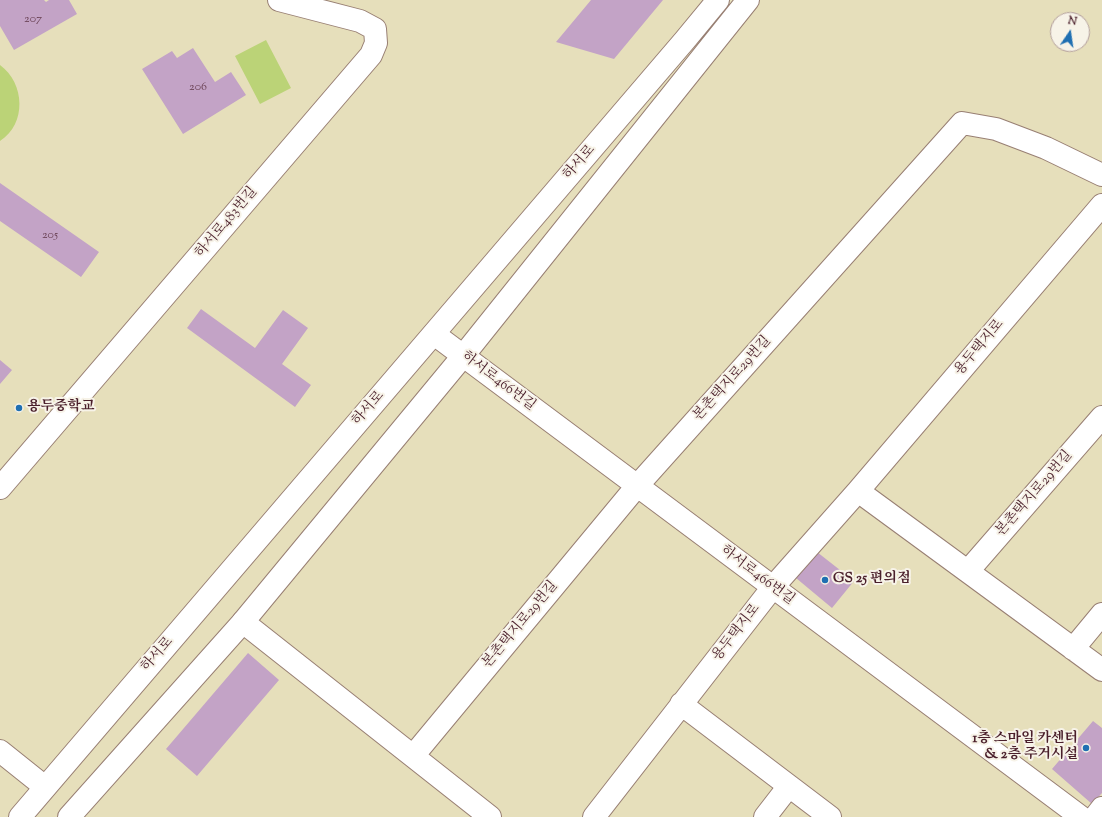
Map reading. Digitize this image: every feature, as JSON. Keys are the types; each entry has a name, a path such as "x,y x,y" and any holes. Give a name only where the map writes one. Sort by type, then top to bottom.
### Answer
{"street":[{"name":"하서로483번길","path":"0,488 371,55 376,43 375,29 360,21 279,0"},
{"name":"하서로","path":"20,817 718,0"},
{"name":"하서로","path":"69,817 243,622 463,356 748,0"},
{"name":"본촌택지로29번길","path":"413,756 637,486 962,123 996,129 1046,148 1102,175"},
{"name":"용두택지로","path":"594,817 773,587 858,491 1102,205"},
{"name":"하서로466번길","path":"434,334 1081,817"},
{"name":"본촌택지로29번길","path":"968,571 1102,417"},
{"path":"858,491 1102,670"},
{"path":"1073,649 1102,614"},
{"path":"243,622 490,817"},
{"path":"682,704 830,817"},
{"path":"0,751 45,787"},
{"path":"765,817 789,786"},
{"path":"1095,817 1102,808"}],"green space":[{"path":"266,40 291,88 260,104 235,56"},
{"path":"0,65 14,82 20,103 15,124 9,134 0,141"}],"building":[{"path":"0,0 44,0 46,2 49,0 69,0 77,14 14,50 0,26"},
{"path":"591,0 663,0 614,59 556,42"},
{"path":"193,48 215,82 231,72 246,95 183,134 142,69 172,51 177,58"},
{"path":"0,183 99,252 81,277 0,221"},
{"path":"201,309 255,348 283,310 308,328 282,364 311,385 295,407 187,328"},
{"path":"0,360 12,370 0,384"},
{"name":"GS 25 편의점","path":"817,552 854,581 832,608 796,578"},
{"path":"248,653 279,680 197,776 166,749"},
{"name":"1층 스마일 카센터 & 2층 주거시설","path":"1093,721 1102,728 1102,793 1092,804 1052,769"}],"place":[{"name":"용두중학교","path":"19,408"},
{"name":"GS 25 편의점","path":"825,580"},
{"name":"1층 스마일 카센터 & 2층 주거시설","path":"1086,748"}]}
